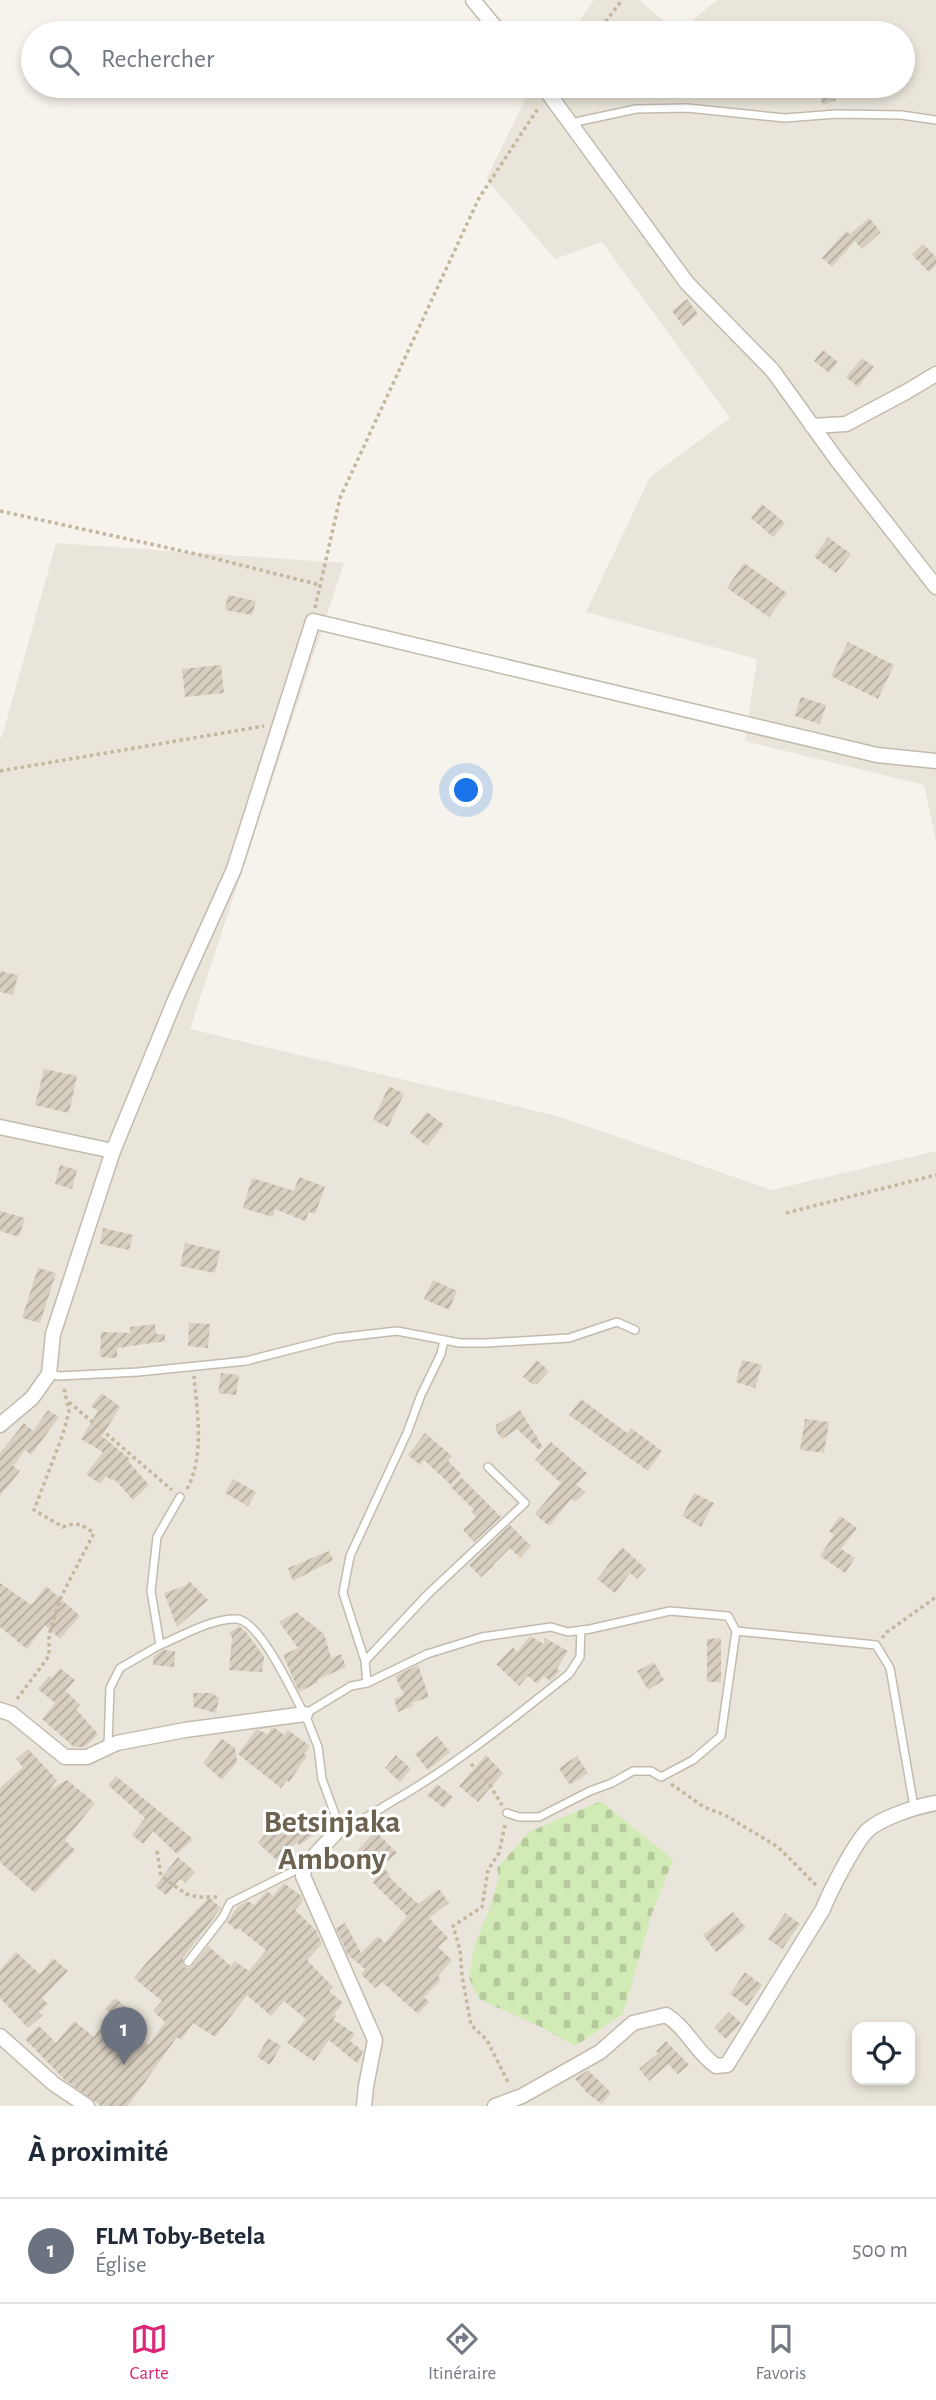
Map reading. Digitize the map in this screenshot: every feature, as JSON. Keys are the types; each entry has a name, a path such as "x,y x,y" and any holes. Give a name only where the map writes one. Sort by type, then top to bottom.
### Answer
{"street":[{"path":"473,0 490,21"},
{"path":"551,98 687,284 773,371 936,587"},
{"path":"812,426 846,424 936,374"},
{"path":"0,1425 54,1375 54,1335 113,1151 175,1000 234,869 313,621 877,755 936,761"},
{"path":"0,1127 113,1151"},
{"path":"6,1712 65,1757 87,1757 108,1746 185,1730 305,1714"},
{"path":"495,2106 515,2099 600,2052 633,2023 666,2015 708,2061 716,2066 727,2065 817,1920 866,1832 878,1823 915,1807 936,1803"},
{"path":"341,1828 305,1866 303,1876 375,2040 364,2106"},
{"path":"0,2036 54,2084 86,2106"}],"lane":[{"path":"570,123 636,109 687,108 785,118 836,114 901,115 936,120"},
{"path":"54,1375 138,1372 246,1361 337,1338 397,1331 444,1340 486,1343 569,1338 617,1322 635,1330"},
{"path":"367,1683 365,1661 343,1593 351,1556 407,1433 421,1395 441,1354 444,1340"},
{"path":"365,1661 428,1594 525,1503 488,1467"},
{"path":"160,1645 150,1591 157,1537 180,1497"},
{"path":"305,1714 317,1704 351,1686 367,1683 427,1654 482,1637 551,1627 568,1632 670,1611 728,1616 736,1631 720,1736 693,1760 661,1777 650,1771 632,1771 539,1816 519,1817 507,1813"},
{"path":"108,1746 110,1688 120,1668 160,1645 215,1623 236,1619 244,1621 265,1641 305,1714 318,1747 321,1779 341,1828 356,1824 463,1757 569,1674 580,1657 581,1630"},
{"path":"736,1631 876,1645 890,1668 915,1807"},
{"path":"188,1962 223,1917 230,1903 305,1866"}],"path":[{"path":"606,21 622,0"},
{"path":"313,621 340,498 479,198 540,98"},
{"path":"0,510 320,585"},
{"path":"0,771 280,723"},
{"path":"786,1213 936,1175"},
{"path":"67,1401 180,1497 189,1486 198,1432 194,1366"},
{"path":"6,1712 50,1656 49,1635 61,1597 94,1533 81,1524 72,1523 63,1527 34,1510 69,1412 67,1401 54,1375"},
{"path":"876,1645 887,1632 936,1597"},
{"path":"463,1757 485,1777 507,1813 499,1853 488,1870 482,1907 453,1926 460,1950 471,2025 487,2040 515,2099"},
{"path":"661,1777 704,1807 724,1815 778,1847 828,1896"},
{"path":"157,1852 161,1876 186,1894 198,1897 217,1896 230,1903"}],"shaded area":[{"path":"594,0 640,0 664,21 579,21"},
{"path":"717,0 936,0 936,841 924,785 745,741 757,659 586,612 650,477 730,418 602,242 555,259 486,179 525,100 915,98 915,21 692,21"},
{"path":"56,543 344,563 190,1029 557,1116 772,1190 936,1151 936,2106 0,2106 0,738"}],"green space":[{"path":"601,1801 673,1860 652,1913 623,2014 575,2046 539,2026 479,1999 469,1978 475,1943 499,1877 497,1868 529,1832"}],"building":[{"path":"820,98 835,98 836,100 823,105"},
{"path":"869,218 881,232 862,249 855,241 832,267 822,258 846,231 850,234"},
{"path":"923,244 936,257 936,265 929,272 912,255"},
{"path":"687,299 698,314 683,326 672,311"},
{"path":"823,350 838,362 829,373 814,361"},
{"path":"862,358 874,367 858,387 846,377"},
{"path":"762,504 785,523 773,537 751,518"},
{"path":"828,537 851,554 836,573 814,557"},
{"path":"744,563 787,593 769,617 727,588"},
{"path":"228,595 256,601 252,615 225,610"},
{"path":"848,642 894,665 878,699 831,676"},
{"path":"221,665 224,693 185,697 182,669"},
{"path":"801,697 826,705 820,724 795,716"},
{"path":"0,971 18,975 13,995 0,992"},
{"path":"44,1069 77,1076 69,1113 35,1105"},
{"path":"389,1086 404,1094 388,1127 373,1120"},
{"path":"427,1112 444,1125 427,1146 410,1133"},
{"path":"60,1165 77,1170 72,1189 55,1184"},
{"path":"299,1177 325,1187 315,1214 309,1212 305,1221 275,1209 273,1217 243,1208 252,1178 294,1191"},
{"path":"0,1211 25,1218 19,1237 0,1231"},
{"path":"103,1228 133,1235 129,1250 100,1244"},
{"path":"185,1243 220,1251 215,1273 180,1266"},
{"path":"38,1268 56,1273 40,1323 22,1318"},
{"path":"433,1280 457,1291 449,1310 424,1299"},
{"path":"189,1323 210,1324 208,1348 188,1346"},
{"path":"155,1324 156,1334 165,1334 165,1341 117,1348 117,1358 100,1357 101,1332 131,1333 130,1327"},
{"path":"537,1360 549,1371 537,1384 532,1384 523,1377"},
{"path":"742,1360 762,1365 755,1388 736,1382"},
{"path":"221,1373 239,1375 236,1395 218,1393"},
{"path":"102,1393 120,1407 102,1436 130,1459 128,1461 149,1485 133,1500 114,1479 112,1481 106,1476 100,1484 86,1474 103,1452 81,1439 98,1411 91,1406"},
{"path":"581,1399 627,1433 631,1428 662,1451 648,1471 569,1415"},
{"path":"48,1410 59,1417 31,1455 25,1450 13,1466 20,1471 0,1496 0,1453 24,1423 33,1431"},
{"path":"520,1410 543,1447 539,1450 517,1429 502,1439 496,1431 496,1425"},
{"path":"805,1419 829,1422 824,1453 800,1450"},
{"path":"425,1433 452,1456 448,1461 461,1474 451,1485 424,1460 420,1465 408,1455"},
{"path":"551,1442 587,1473 576,1485 586,1492 575,1502 571,1499 549,1526 535,1514 561,1483 535,1460"},
{"path":"461,1477 501,1517 474,1542 463,1530 476,1517 472,1512 474,1510 451,1487"},
{"path":"233,1479 256,1492 248,1506 225,1493"},
{"path":"694,1493 714,1503 701,1527 682,1516"},
{"path":"840,1516 857,1528 841,1549 855,1558 845,1573 820,1556 834,1535 829,1531"},
{"path":"510,1525 531,1546 520,1558 510,1548 481,1577 469,1565"},
{"path":"622,1547 646,1569 637,1579 630,1573 615,1593 597,1579"},
{"path":"329,1551 333,1560 293,1581 288,1568"},
{"path":"189,1581 208,1600 177,1627 164,1593 185,1586"},
{"path":"0,1583 31,1605 46,1586 80,1616 60,1639 45,1625 27,1649 0,1627"},
{"path":"296,1612 324,1634 331,1658 341,1654 346,1667 317,1680 319,1682 299,1692 283,1655 298,1648 279,1622"},
{"path":"239,1626 264,1657 262,1672 229,1670 232,1637 229,1633"},
{"path":"530,1636 544,1644 545,1638 568,1651 557,1669 560,1671 550,1681 544,1676 537,1684 528,1676 519,1686 496,1664 513,1647 517,1652"},
{"path":"721,1638 721,1682 707,1682 707,1639"},
{"path":"163,1650 175,1651 174,1667 153,1665 154,1656"},
{"path":"654,1662 664,1680 648,1690 637,1671"},
{"path":"418,1665 429,1697 398,1712 394,1699 404,1695 395,1676"},
{"path":"60,1668 75,1680 66,1691 80,1705 76,1709 98,1734 85,1747 74,1747 42,1719 55,1703 38,1689"},
{"path":"193,1693 212,1693 219,1698 216,1713 194,1707"},
{"path":"272,1728 284,1735 288,1730 310,1746 304,1754 307,1756 289,1782 287,1780 281,1788 238,1754 256,1730 267,1735"},
{"path":"437,1736 450,1752 428,1770 415,1754"},
{"path":"222,1739 235,1748 237,1762 222,1780 203,1763"},
{"path":"28,1749 57,1780 49,1790 67,1780 95,1803 65,1840 75,1850 35,1893 0,1862 0,1788 23,1767 16,1759"},
{"path":"396,1755 411,1769 400,1782 385,1768"},
{"path":"486,1755 503,1773 478,1802 459,1786"},
{"path":"577,1756 588,1773 570,1785 559,1768"},
{"path":"116,1776 193,1839 177,1854 153,1831 143,1844 132,1835 145,1818 108,1785"},
{"path":"437,1784 453,1797 444,1808 427,1795"},
{"path":"282,1813 290,1819 299,1814 314,1835 299,1845 297,1842 279,1862 258,1843"},
{"path":"375,1831 397,1853 382,1866 390,1875 388,1876 418,1904 439,1889 449,1903 429,1918 448,1938 438,1947 452,1960 438,1976 441,1980 424,1997 429,2002 418,2014 382,1982 375,1988 361,1974 365,1969 348,1955 336,1928 345,1923 361,1953 378,1936 385,1943 407,1916 373,1883 375,1879 350,1859"},
{"path":"178,1857 195,1872 185,1883 180,1879 166,1895 155,1886"},
{"path":"284,1883 301,1896 303,1900 295,1910 316,1930 322,1944 307,1960 333,1987 329,1991 343,2003 333,2019 355,2034 350,2041 363,2051 358,2064 329,2040 314,2061 287,2043 306,2019 284,2001 271,2016 247,1995 215,2037 193,2023 181,2040 177,2037 128,2106 101,2106 65,2080 25,2039 39,2026 56,2043 74,2021 94,2037 105,2021 149,2045 165,2022 153,2011 162,2001 134,1978 148,1961 209,1897 221,1908 183,1958 183,1965 186,1968 191,1967 208,1946 231,1966 235,1961 249,1971 266,1950 227,1922 238,1906 248,1901 254,1905 267,1891 273,1896"},
{"path":"733,1912 746,1928 716,1952 703,1935"},
{"path":"785,1913 800,1924 782,1949 768,1939"},
{"path":"16,1952 40,1974 53,1958 68,1971 42,1998 48,2004 39,2012 43,2015 28,2028 0,1998 0,1970"},
{"path":"745,1972 762,1985 747,2006 730,1994"},
{"path":"115,1998 128,2009 118,2020 105,2009"},
{"path":"729,2012 741,2023 726,2039 714,2028"},
{"path":"268,2038 281,2046 270,2065 257,2057"},
{"path":"666,2041 689,2065 678,2074 668,2064 649,2081 639,2069 658,2053 656,2051"},
{"path":"588,2070 611,2093 602,2104 588,2094 575,2079"}],"place":[{"name":"FLM Toby-Betela","path":"124,2065"}],"district":[{"name":"Betsinjaka Ambony","path":"332,1840"}]}
